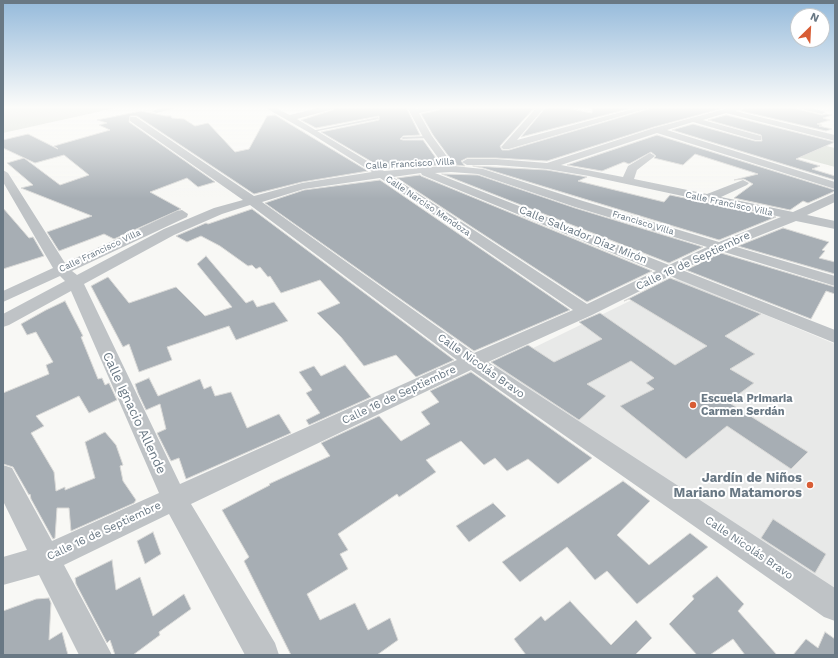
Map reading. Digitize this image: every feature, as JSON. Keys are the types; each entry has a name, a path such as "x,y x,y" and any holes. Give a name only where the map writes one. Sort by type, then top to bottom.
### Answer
{"street":[{"name":"Calle Nicolás Bravo","path":"159,138 245,197 472,361 835,606"},
{"name":"Calle Narciso Mendoza","path":"325,138 586,311"},
{"path":"429,138 448,165"},
{"path":"496,162 514,138"},
{"path":"507,146 537,138"},
{"path":"547,166 633,138"},
{"path":"681,138 835,186"},
{"path":"627,182 632,168 650,156"},
{"name":"Calle Francisco Villa","path":"3,321 68,276 185,212 368,165 448,165 496,162 547,166 835,225"},
{"name":"Calle Francisco Villa","path":"3,297 68,276 218,211 245,197 336,180 420,170 448,165"},
{"name":"Francisco Villa","path":"448,165 484,173 579,204 835,281"},
{"name":"Calle Salvador Díaz Mirón","path":"420,170 835,337"},
{"name":"Calle Ignacio Allende","path":"3,173 68,276 174,499 263,655"},
{"path":"707,199 743,183"},
{"name":"Calle 16 de Septiembre","path":"3,571 45,559 472,361 586,311 720,246 793,217 835,197"},
{"path":"3,476 96,655"}],"lane":[{"path":"403,138 410,138"}],"shaded area":[{"path":"802,140 835,148 835,167 776,151"},
{"name":"Escuela Primaria Carmen Serdán","path":"677,278 835,344 835,596 494,367"}],"building":[{"path":"13,138 35,138 58,149 54,146 83,138 152,138 215,182 198,187 187,178 150,192 181,209 114,239 104,234 59,251 47,232 92,216 21,188 33,185 7,163 24,158 60,185 89,175 64,155 35,163 3,148 3,140"},
{"path":"170,138 222,138 235,152 249,149 255,138 313,138 368,171 302,182 254,194"},
{"path":"331,138 401,138 400,139 403,140 423,140 441,165 384,169"},
{"path":"435,138 507,138 500,146 502,150 509,150 551,138 620,138 547,161 467,158 461,161 465,166 455,165"},
{"path":"649,138 666,138 835,191 808,203 803,201 790,210 734,198 753,184 744,179 734,180 758,174 695,154 683,165 654,158 656,156 651,152 629,164 624,162 602,171 567,165"},
{"path":"697,138 743,138 762,141 761,138 818,138 835,142 796,159 820,166 812,169 835,176 835,180"},
{"path":"473,166 547,170 587,177 578,181 664,202 670,195 776,217 719,240"},
{"path":"442,174 478,175 575,208 703,247 669,263"},
{"path":"420,175 652,271 587,302 397,178"},
{"path":"380,180 570,310 474,351 265,203 304,190"},
{"path":"3,208 29,238 33,237 44,256 3,269"},
{"path":"252,209 454,360 416,377 396,355 364,366 341,337 317,313 340,303 320,280 281,293 270,276 268,277 260,267 256,269 252,265 248,266 220,246 201,236 187,242 176,236 206,223 208,224"},
{"path":"783,228 829,242 822,250 825,251 819,258 835,262 835,274 738,246"},
{"path":"721,253 835,287 835,294 826,291 811,319 686,270"},
{"path":"206,256 246,303 253,300 257,307 274,302 288,321 236,340 229,326 167,347 172,360 139,372 129,344 123,347 91,286 108,277 129,303 176,287 205,316 232,307 197,264"},
{"path":"670,278 761,314 725,336 755,354 730,369 754,383 728,402 808,452 791,469 727,426 686,459 620,406 654,389 646,383 654,378 631,361 587,384 606,396 579,420 491,362 528,345 554,362 602,339 579,322 600,313 675,365 707,346 629,299 624,301"},
{"path":"65,301 83,336 81,337 98,379 102,378 105,385 109,383 117,400 89,413 79,396 36,416 44,426 31,433 54,472 56,491 65,487 65,490 95,478 85,442 105,432 116,445 123,465 120,466 123,481 136,500 134,503 71,531 69,508 57,508 55,538 53,539 31,499 30,494 29,495 13,467 3,464 3,393 49,374 46,365 53,362 36,332 27,335 21,324"},
{"path":"345,365 371,397 309,425 306,420 320,413 306,393 312,390 299,372 314,366 321,376"},
{"path":"471,372 592,458 558,484 528,459 507,471 495,458 484,465 461,441 426,460 436,472 399,497 397,494 338,534 348,550 340,554 348,569 307,594 320,620 355,603 368,630 390,618 398,640 377,655 291,655 244,561 249,557 222,510 270,485 269,484 330,456 321,443 379,416 401,441 430,424 421,412 439,402 430,391"},
{"path":"149,378 158,396 200,379 204,389 211,386 215,396 231,392 247,428 279,414 291,433 186,479 179,458 171,461 157,433 166,429 160,404 146,410 138,393 135,384"},
{"path":"623,481 650,501 617,535 649,565 690,533 708,547 637,604 607,571 595,580 567,547 520,582 502,562"},
{"path":"493,503 506,516 469,542 456,526"},
{"path":"773,519 826,554 815,573 761,538"},
{"path":"153,532 161,554 145,564 137,541"},
{"path":"112,560 116,590 140,577 153,616 184,594 191,609 159,632 160,635 133,655 115,655 110,640 107,643 76,584 75,578"},
{"path":"717,576 744,604 738,611 777,655 745,655 733,639 710,655 697,655 669,624 694,599 692,596"},
{"path":"49,598 51,603 49,640 62,632 68,655 3,655 3,611 36,599"},
{"path":"570,601 611,645 636,620 652,638 635,655 526,655 514,639 541,616 545,621"},
{"path":"825,632 835,639 835,655 793,655 806,639 818,648"}],"place":[{"name":"Escuela Primaria Carmen Serdán","path":"693,405"},
{"name":"Jardín de Niños Mariano Matamoros","path":"810,485"}]}
